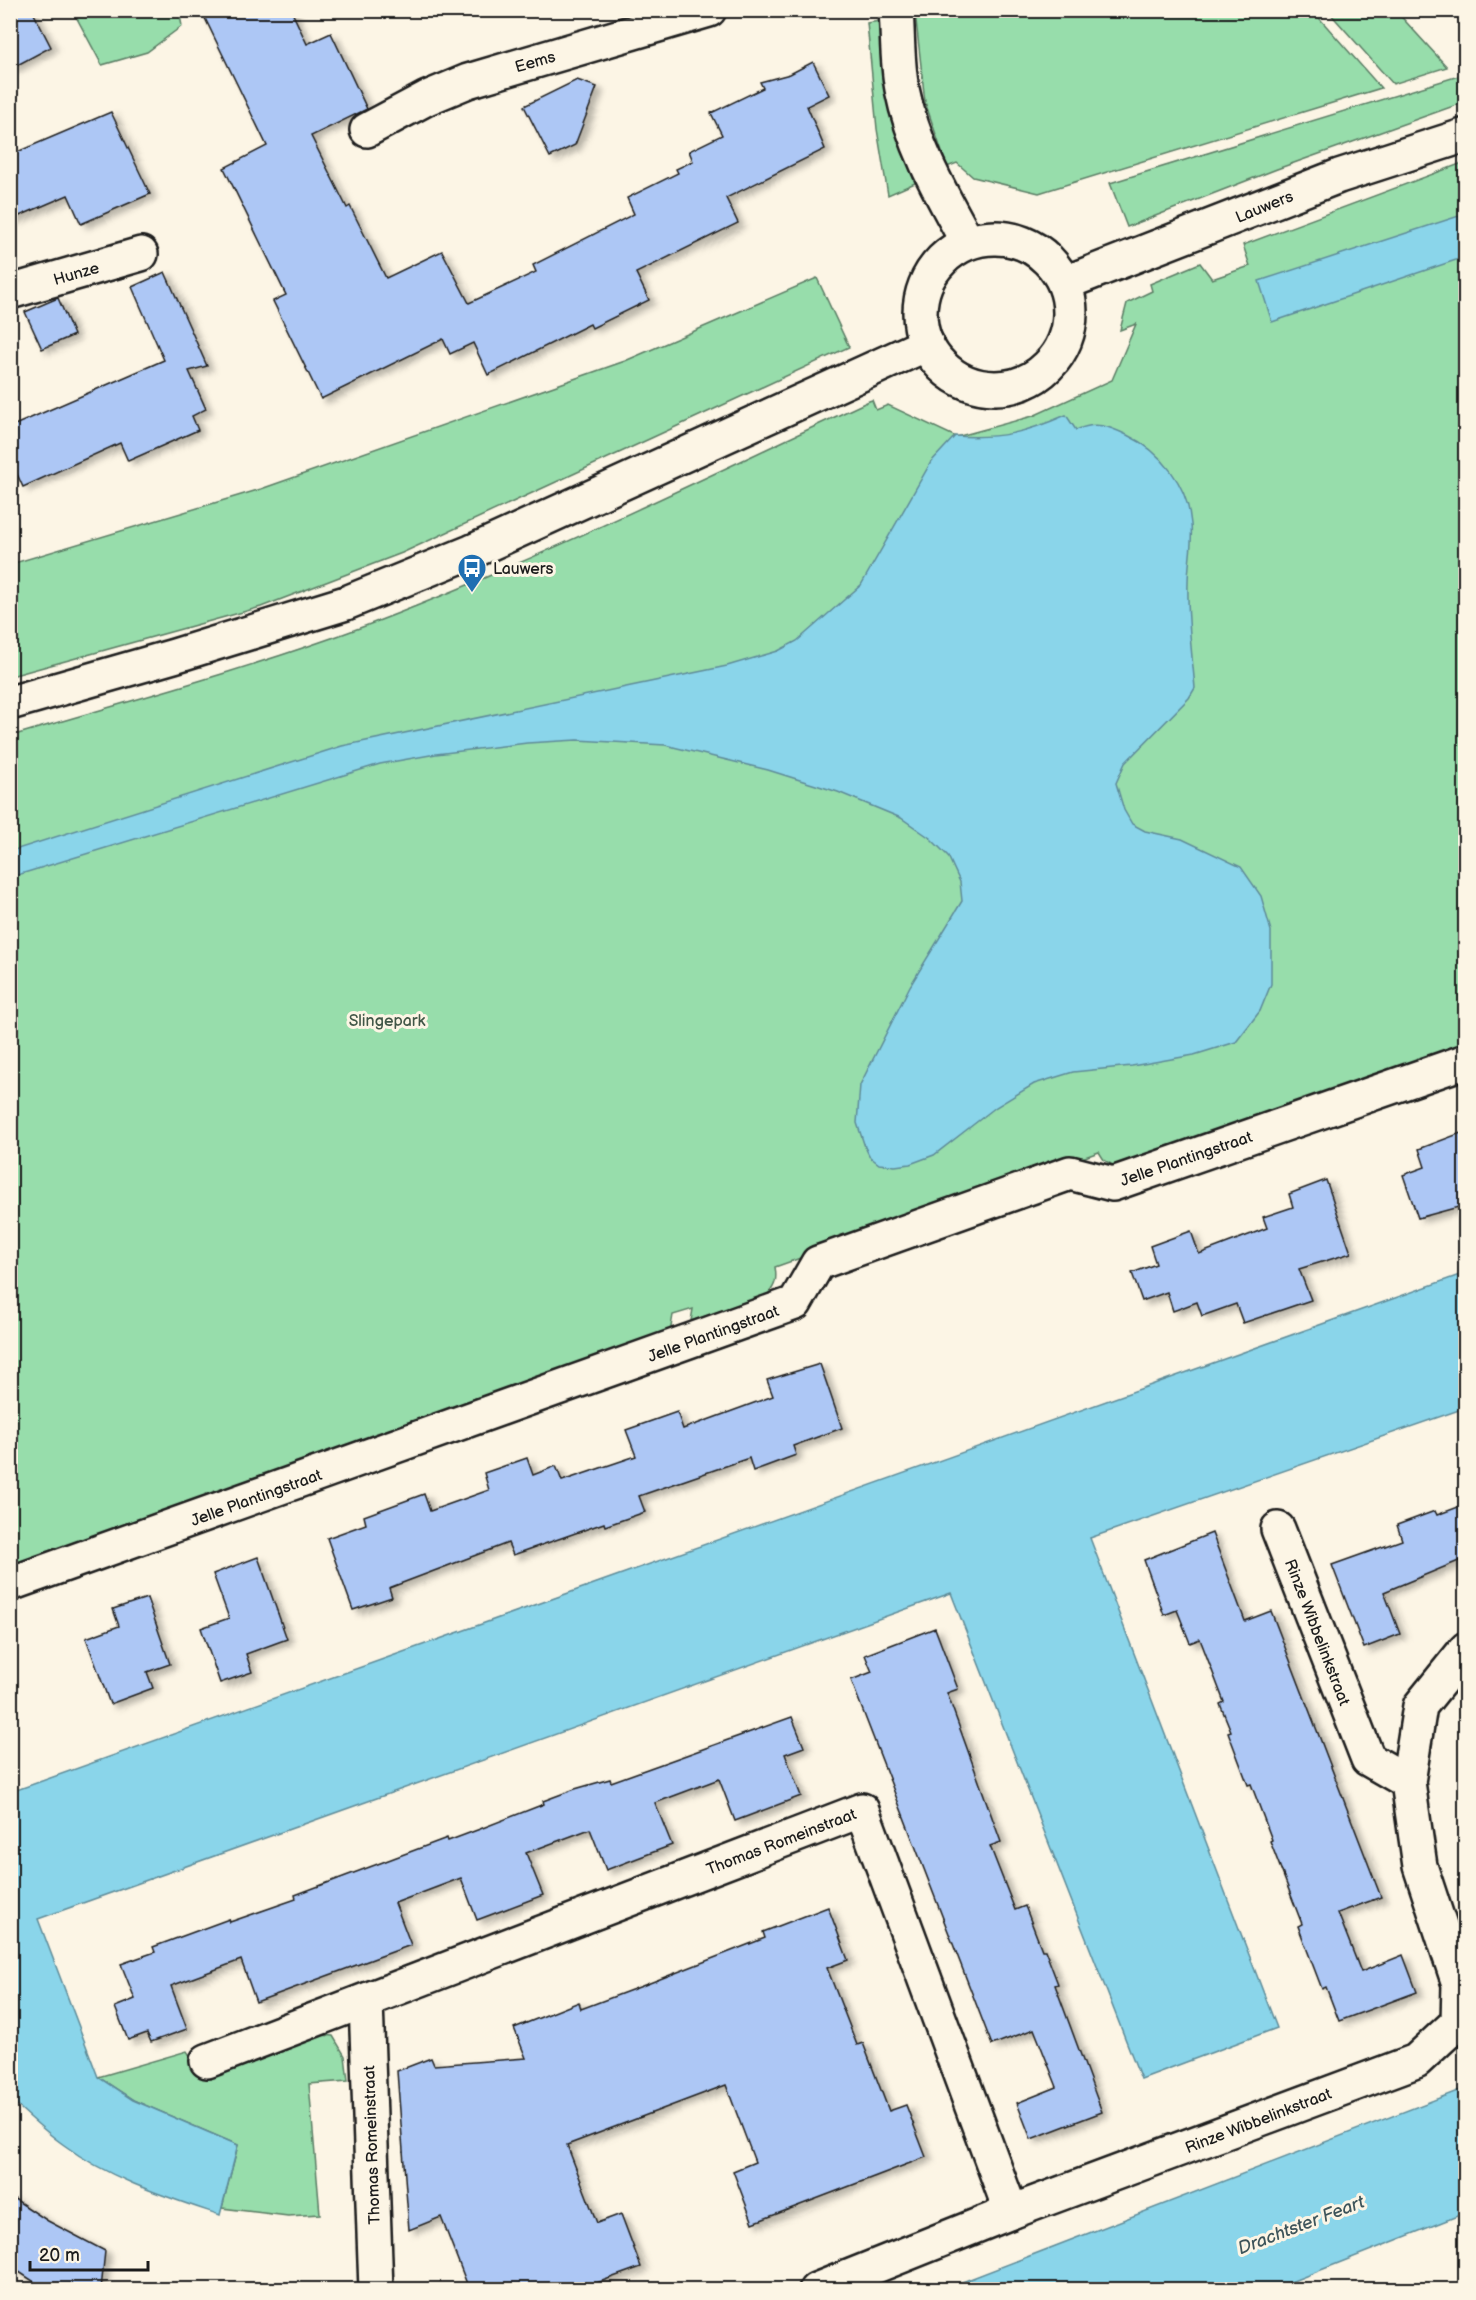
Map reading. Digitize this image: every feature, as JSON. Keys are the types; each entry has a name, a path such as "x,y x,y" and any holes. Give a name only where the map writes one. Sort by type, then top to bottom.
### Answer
{"street":[{"name":"Eems","path":"367,130 427,98 468,81 709,10"},
{"path":"896,10 902,88 914,137 934,183 967,241"},
{"name":"Lauwers","path":"1065,283 1339,176 1466,135"},
{"path":"993,237 1019,241 1050,260 1065,283 1070,300 1070,326 1053,363 1035,378 1010,387 989,388 964,381 942,366 927,344 922,329 921,303 925,287 938,264 967,241 993,237"},
{"name":"Hunze","path":"10,291 141,254"},
{"path":"10,703 174,657 346,603 471,552 927,344"},
{"name":"Jelle Plantingstraat","path":"10,1584 795,1304 818,1263 1070,1173 1113,1184 1466,1061"},
{"name":"Rinze Wibbelinkstraat","path":"1278,1529 1368,1759 1408,1782"},
{"name":"Rinze Wibbelinkstraat","path":"816,2289 1011,2212 1416,2061 1458,2022 1459,1984 1420,1866 1408,1782 1420,1706 1466,1649"},
{"name":"Thomas Romeinstraat","path":"207,2061 862,1810 1011,2212"},
{"name":"Thomas Romeinstraat","path":"366,2001 376,2289"}],"green space":[{"path":"73,11 179,11 182,26 147,52 102,65"},
{"path":"915,11 1313,11 1381,88 1039,193 973,177 957,163 947,167 925,102"},
{"path":"1328,11 1396,11 1447,67 1393,84"},
{"path":"880,21 891,104 915,183 888,195 877,129 867,23"},
{"path":"1465,74 1465,102 1277,169 1127,227 1110,183"},
{"name":"Slingepark","path":"1465,162 1465,1043 1253,1121 1116,1167 1104,1160 1099,1152 775,1267 775,1282 767,1295 691,1321 693,1309 673,1315 670,1333 11,1570 11,736 233,670 365,626 556,547 872,400 876,410 888,405 956,437 1033,416 1112,380 1136,324 1120,330 1127,303 1152,291 1150,284 1200,263 1212,279 1250,266 1243,245"},
{"path":"817,278 849,347 402,553 261,607 11,676 11,564 261,489 625,361"},
{"path":"320,2035 333,2036 345,2056 348,2081 309,2084 320,2214 288,2216 222,2208 238,2145 133,2100 98,2077 187,2051 206,2079"}],"water":[{"path":"1465,214 1465,257 1272,322 1259,281"},
{"path":"1066,415 1076,430 1096,425 1108,427 1127,435 1151,450 1171,471 1185,496 1189,510 1191,546 1188,609 1195,688 1189,698 1125,763 1116,783 1124,810 1132,824 1145,831 1182,839 1241,867 1261,896 1271,931 1271,984 1260,1011 1236,1042 1194,1055 1132,1066 1073,1072 1034,1084 996,1107 934,1155 910,1164 895,1166 879,1164 870,1157 857,1123 860,1085 910,986 962,901 960,882 948,856 930,838 901,818 838,792 768,770 665,745 577,740 527,743 436,754 380,764 11,877 11,851 342,746 727,666 778,651 797,641 861,585 931,462 955,436 986,437 1012,433"},
{"path":"1465,1273 1465,1408 1090,1538 1277,2028 1141,2079 951,1593 38,1919 98,2077 133,2100 238,2145 220,2215 139,2186 100,2168 57,2140 11,2100 11,1792"},
{"name":"Drachtster Feart","path":"1465,2088 1465,2213 1273,2289 944,2289"}],"building":[{"path":"10,10 32,10 51,47 10,69"},
{"path":"201,10 291,10 307,44 331,33 367,109 311,136 347,208 350,206 386,278 442,251 469,303 536,272 533,265 634,214 627,198 678,173 676,169 693,161 689,151 722,135 711,113 763,88 760,82 790,74 813,62 829,95 807,106 825,149 726,198 738,223 636,273 649,300 592,328 590,324 488,375 473,343 450,354 443,339 321,399 273,301 286,295 224,168 267,146"},
{"path":"577,80 597,87 575,145 550,157 524,106"},
{"path":"111,112 150,194 81,224 68,195 10,220 10,155"},
{"path":"165,272 207,366 189,371 206,409 192,416 198,430 128,461 120,443 23,487 10,459 10,427 164,360 132,287"},
{"path":"58,298 74,335 42,349 25,312"},
{"path":"1466,1131 1466,1205 1418,1218 1403,1175 1425,1167 1419,1149"},
{"path":"1326,1180 1351,1253 1299,1269 1311,1300 1243,1323 1236,1304 1202,1316 1197,1302 1173,1311 1167,1292 1142,1301 1132,1273 1156,1264 1150,1246 1191,1231 1199,1254 1267,1228 1263,1217 1293,1207 1289,1194"},
{"path":"820,1364 842,1428 793,1446 796,1455 753,1471 749,1458 639,1496 645,1512 605,1526 604,1523 513,1555 508,1543 389,1588 392,1597 353,1610 327,1538 366,1524 364,1516 424,1494 430,1511 489,1490 484,1473 527,1458 533,1475 556,1466 562,1481 636,1456 626,1430 677,1412 683,1429 773,1396 767,1380"},
{"path":"1466,1504 1466,1558 1384,1592 1400,1634 1364,1648 1332,1565 1402,1540 1397,1525 1435,1511 1437,1515"},
{"path":"1212,1533 1245,1621 1271,1611 1381,1897 1338,1913 1361,1972 1403,1955 1417,1992 1339,2021 1326,1987 1322,1989 1298,1926 1302,1924 1251,1784 1248,1785 1228,1732 1231,1731 1220,1704 1224,1702 1200,1639 1190,1643 1177,1610 1164,1615 1144,1560"},
{"path":"258,1557 287,1639 246,1654 252,1672 220,1683 201,1628 229,1618 213,1574"},
{"path":"147,1598 170,1664 147,1672 153,1688 110,1704 86,1638 119,1626 113,1609"},
{"path":"935,1628 958,1689 947,1693 1001,1842 990,1846 1015,1910 1025,1906 1042,1950 1045,1950 1058,1984 1055,1985 1102,2112 1031,2139 1017,2103 1057,2087 1034,2029 992,2045 851,1680 872,1672 865,1655"},
{"path":"792,1717 804,1747 785,1754 801,1796 735,1821 719,1779 655,1803 672,1845 606,1870 590,1829 526,1853 543,1895 477,1920 461,1878 395,1903 411,1945 256,2002 241,1960 171,1986 187,2029 151,2042 147,2033 128,2040 115,2007 135,1999 121,1964 155,1952 153,1947 229,1919 230,1922 296,1899 295,1895 447,1838 448,1841 480,1829 575,1789 610,1779 611,1782"},
{"path":"828,1907 848,1960 827,1968 857,2045 863,2043 889,2111 906,2105 926,2157 753,2223 733,2171 755,2162 726,2085 567,2145 597,2223 621,2214 641,2267 580,2289 469,2289 441,2217 409,2230 397,2071 431,2058 434,2065 526,2058 514,2028 579,2002 581,2009 642,1986 765,1938 763,1932"},
{"path":"10,2196 48,2221 105,2251 101,2289 45,2289 10,2266"}],"place":[{"name":"Lauwers","path":"472,594"}]}
